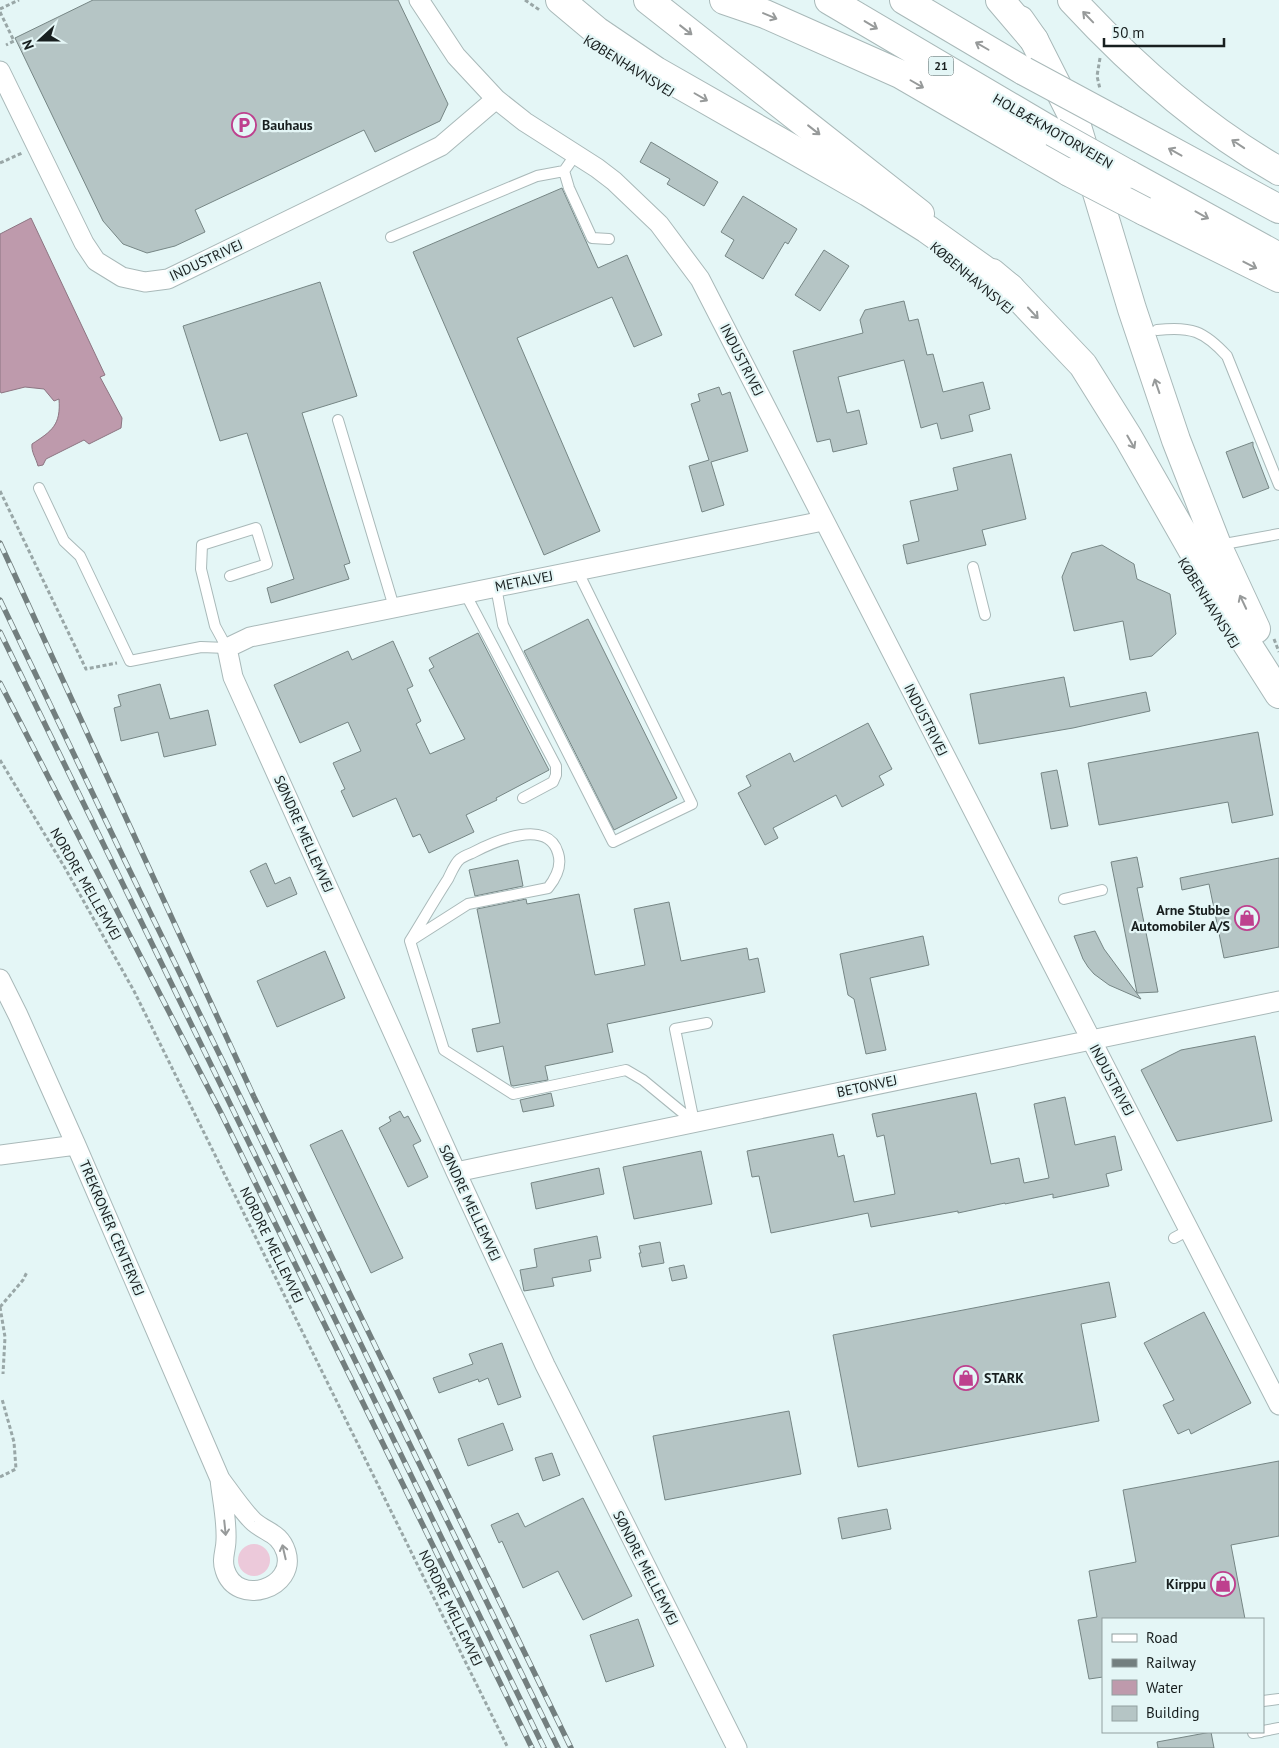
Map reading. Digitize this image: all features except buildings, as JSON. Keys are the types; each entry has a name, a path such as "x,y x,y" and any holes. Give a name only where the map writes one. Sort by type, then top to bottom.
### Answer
{"main road":[{"name":"KØBENHAVNSVEJ","path":"648,0 906,202 1010,288 1083,366 1128,437 1237,628 1279,694"},
{"path":"724,0 765,14 900,74 1069,172 1279,278"},
{"name":"HOLBÆKMOTORVEJEN","path":"829,0 1053,132 1279,257"},
{"path":"904,0 1024,70 1279,209"},
{"path":"1000,0 1034,40"},
{"name":"KØBENHAVNSVEJ","path":"1007,0 1034,40 1076,123 1135,318 1176,440 1218,545 1279,677"},
{"path":"1072,0 1152,81 1204,121 1279,171"},
{"path":"555,8 597,31 656,71 868,192 927,229 1010,288"}],"street":[{"name":"INDUSTRIVEJ","path":"419,0 456,56 496,98 525,122 605,174 652,216 700,279 1090,1040 1182,1234 1279,1405"},
{"name":"INDUSTRIVEJ","path":"0,71 84,243 96,261 122,277 145,282 168,279 440,146 496,98"},
{"name":"METALVEJ","path":"227,648 250,637 823,520"},
{"name":"SØNDRE MELLEMVEJ","path":"227,648 233,677 545,1365 737,1748"},
{"name":"TREKRONER CENTERVEJ","path":"0,978 76,1145 220,1480 253,1521 269,1530 280,1540 286,1554 285,1570 277,1582 264,1590 248,1591 234,1584 225,1572 223,1556 226,1542 220,1480"},
{"name":"BETONVEJ","path":"456,1172 1279,1001"},
{"path":"0,1155 76,1145"}],"lane":[{"path":"391,237 537,176 564,171 576,154"},
{"path":"564,171 569,188 592,238 609,239"},
{"path":"1157,330 1176,328 1194,331 1214,341 1227,356 1279,485"},
{"path":"338,420 394,607"},
{"path":"39,488 64,541 80,556 130,661 201,647 227,648"},
{"path":"227,648 215,626 201,569 202,545 256,528 267,564 230,576"},
{"path":"1218,545 1279,534"},
{"path":"973,567 985,615"},
{"path":"496,587 503,625 613,842 692,804 577,570"},
{"path":"465,593 556,766 556,775 553,782 523,798"},
{"path":"410,941 468,904 548,888 554,880 558,869 559,857 556,847 550,839 540,835 528,834 512,837 484,846 460,859 410,941 444,1050 513,1094 626,1070 643,1080 694,1122"},
{"path":"1064,899 1102,890"},
{"path":"694,1122 675,1029 707,1023"},
{"path":"1264,1701 1279,1698"},
{"path":"1264,1731 1279,1728"}],"path":[{"path":"6,45 14,41 0,11 19,0"},
{"path":"525,0 555,8"},
{"path":"1100,53 1098,76 1101,95"},
{"path":"0,162 37,146"},
{"path":"0,491 86,669 130,661"},
{"path":"1272,631 1279,652"},
{"name":"NORDRE MELLEMVEJ","path":"0,760 65,868 134,992 508,1748"},
{"path":"3,1374 5,1338 0,1307 23,1280 27,1272"},
{"path":"0,1477 16,1469 14,1442 2,1399"}],"shaded area":[{"path":"254,1544 260,1545 265,1549 269,1554 269,1566 265,1571 260,1575 254,1576 248,1575 243,1571 239,1566 238,1560 239,1554 243,1549 248,1545"}],"water":[{"path":"31,218 105,375 100,377 122,418 121,428 89,444 84,440 46,459 43,465 38,466 32,444 50,431 57,421 59,399 54,401 44,389 25,387 1,393 0,391 0,234"}],"railway":[{"path":"0,543 254,1097 571,1748"},
{"path":"0,600 125,861 558,1748"},
{"path":"0,632 544,1748"},
{"path":"0,683 221,1113 532,1748"}],"place":[{"name":"Bauhaus","path":"244,125"},
{"name":"Arne Stubbe Automobiler A/S","path":"1247,918"},
{"name":"STARK","path":"966,1378"},
{"name":"Kirppu","path":"1223,1584"}]}
